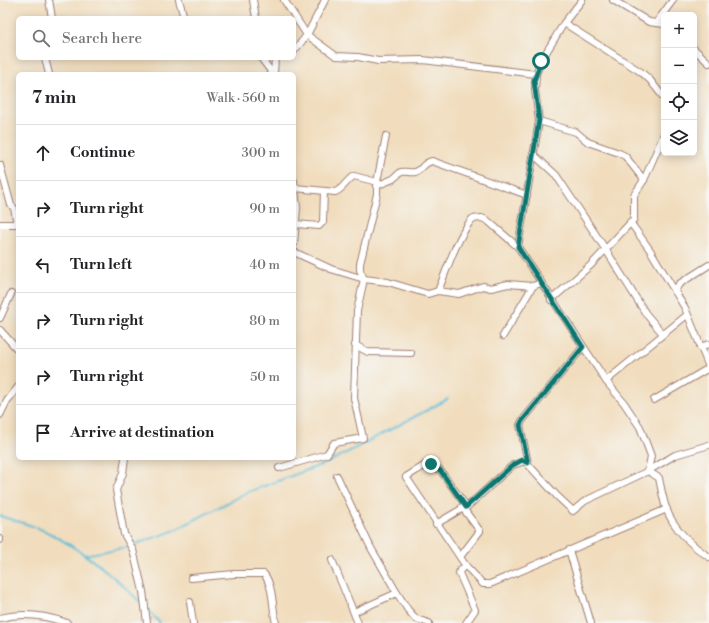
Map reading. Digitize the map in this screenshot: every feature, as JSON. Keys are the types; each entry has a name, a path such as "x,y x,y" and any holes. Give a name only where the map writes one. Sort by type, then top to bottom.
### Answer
{"street":[{"path":"49,0 52,16"},
{"path":"179,0 183,16"},
{"path":"253,0 256,16"},
{"path":"284,0 295,16"},
{"path":"296,49 307,35 325,0"},
{"path":"518,247 539,120 534,90 536,74 541,61 564,23 582,0"},
{"path":"613,0 649,22 661,24"},
{"path":"656,23 673,0"},
{"path":"296,18 307,35 336,56 358,56 378,61 423,60 536,74"},
{"path":"564,23 641,72 650,80 661,94"},
{"path":"697,52 709,63"},
{"path":"46,60 48,72"},
{"path":"263,60 272,72"},
{"path":"274,72 275,60"},
{"path":"539,120 576,132 588,142 625,156 644,180"},
{"path":"278,468 328,454 334,443 363,438 354,398 357,311 364,279 360,270 360,264 377,194 377,184 386,136"},
{"path":"552,300 591,266 634,219 634,195 644,180 661,141"},
{"path":"533,154 556,175 606,250 646,314 664,334"},
{"path":"296,188 335,192 340,190 348,180 354,176 377,184 393,179 401,172 415,172 419,170 425,162 432,161 527,195"},
{"path":"0,166 11,205 14,208 16,216"},
{"path":"296,224 319,226 323,222 324,191"},
{"path":"438,291 452,255 466,226 472,220 478,218 488,221 518,247 606,382 624,403 640,427 651,456 648,471"},
{"path":"630,222 675,291 687,315 709,368 654,400"},
{"path":"0,224 16,224"},
{"path":"296,253 331,269 364,279 388,282 428,294 438,291 460,294 483,286 491,288 508,284 533,286 541,283"},
{"path":"675,291 679,284 709,265"},
{"path":"503,336 533,286"},
{"path":"0,318 11,294"},
{"path":"606,382 687,315"},
{"path":"0,330 16,348"},
{"path":"700,346 709,344"},
{"path":"355,345 368,352 411,353"},
{"path":"528,463 520,425 583,347"},
{"path":"0,415 7,401 16,390"},
{"path":"436,524 464,507 513,465 522,460 528,463 557,496 573,511 585,502 648,471 675,455 709,445"},
{"path":"125,460 123,473 116,490 124,534 133,550 143,592 147,623"},
{"path":"460,557 480,531 440,470 433,467 431,464 427,464 406,477 436,524 466,566 483,584 490,584 667,509"},
{"path":"648,471 659,478 667,509 674,523 685,537 709,557"},
{"path":"337,476 371,548 396,592 415,621 429,623"},
{"path":"569,550 591,623"},
{"path":"332,560 358,623"},
{"path":"466,566 458,573 475,610 466,623"},
{"path":"191,578 234,574 264,574 268,579 270,586 276,623"},
{"path":"354,612 396,592"},
{"path":"190,602 193,623"},
{"path":"0,618 31,615 51,621 67,623"}],"waterway":[{"path":"84,555 128,547 173,531 248,492 329,462 448,399"},
{"path":"0,516 42,530 73,547 98,564 143,605"},
{"path":"147,609 160,623"}],"route":[{"path":"431,464 433,467 440,470 466,507 513,465 522,460 528,463 520,425 583,347 518,247 539,120 539,110 534,90 534,81 541,61"}]}
